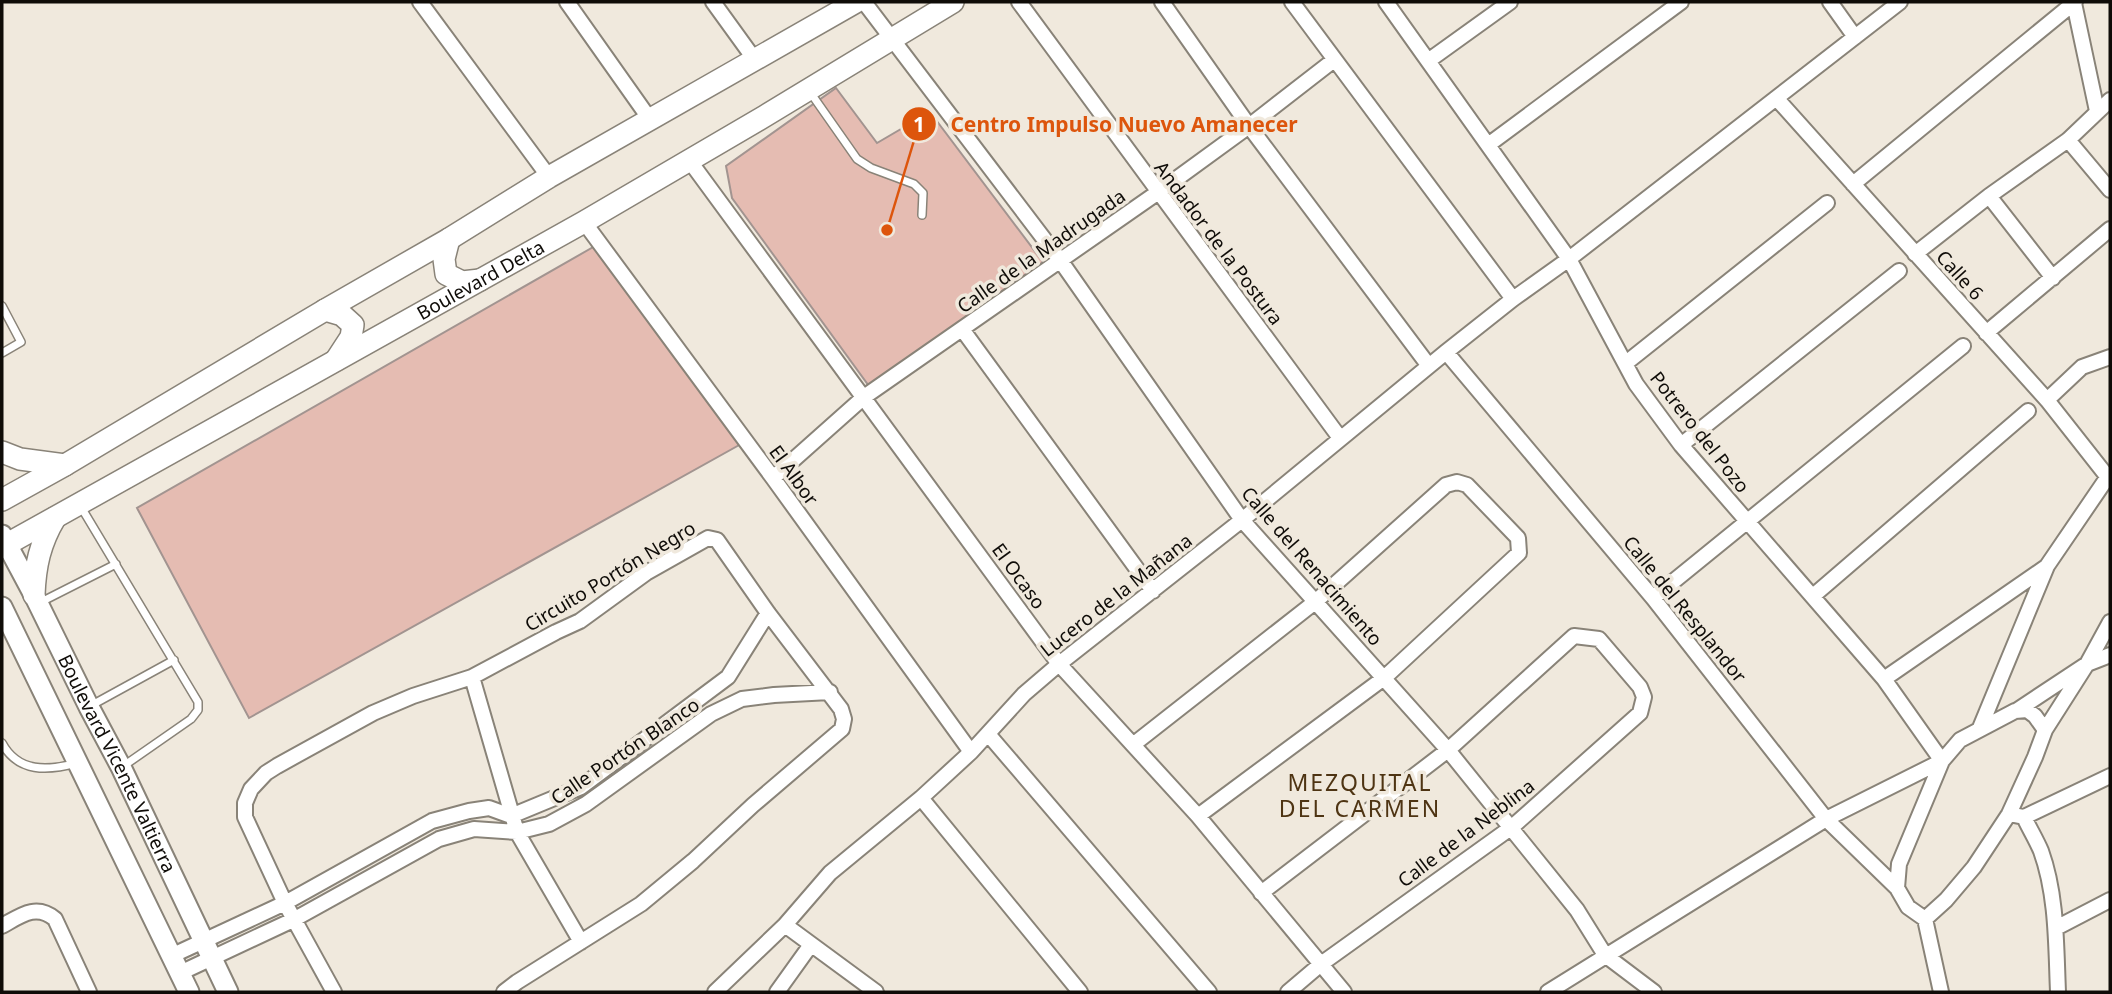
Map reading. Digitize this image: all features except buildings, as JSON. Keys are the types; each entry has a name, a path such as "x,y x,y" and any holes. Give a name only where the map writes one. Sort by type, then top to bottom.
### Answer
{"main road":[{"path":"2,500 449,239 649,118 856,2"},
{"name":"Boulevard Delta","path":"3,542 55,518 584,222 953,2"},
{"path":"449,239 444,259 446,274 463,282 481,280"},
{"path":"325,310 342,315 353,325 351,337 335,362"},
{"path":"2,452 20,459 65,465"},
{"path":"36,599 35,570 39,552 55,518"},
{"name":"Boulevard Vicente Valtierra","path":"3,542 36,599 121,767 228,992"},
{"name":"Boulevard Vicente Valtierra","path":"2,607 189,992"}],"street":[{"path":"420,2 549,177"},
{"path":"567,2 649,118"},
{"path":"713,2 755,60"},
{"name":"Calle del Renacimiento","path":"864,2 1060,260 1242,520 1448,750 1577,910 1605,956 1654,992"},
{"name":"Andador de la Postura","path":"1019,2 1157,193 1340,438"},
{"path":"1162,2 1249,126 1429,366"},
{"path":"1292,2 1513,299"},
{"name":"Potrero del Pozo","path":"1386,2 1569,260 1636,384 1681,445 1746,523 1884,679 1942,761"},
{"path":"1428,61 1510,2"},
{"path":"1488,145 1681,2"},
{"path":"1830,2 1856,37"},
{"name":"Lucero de la Mañana","path":"715,992 785,925 830,873 921,798 971,752 1024,694 1059,664 1242,520 1513,299 1569,260 1900,2"},
{"path":"1853,184 2075,2 2097,111"},
{"name":"Calle de la Madrugada","path":"773,478 864,397 1157,193 1334,60"},
{"name":"Calle 6","path":"1777,99 2047,400 2109,479"},
{"path":"1915,254 1989,196 2068,140 2110,100"},
{"path":"2068,140 2110,190"},
{"name":"El Ocaso","path":"689,160 1059,664 1198,816 1344,992"},
{"path":"1989,196 2053,278"},
{"path":"1626,363 1827,203"},
{"name":"El Albor","path":"584,222 971,752"},
{"path":"1986,333 2110,229"},
{"path":"1681,445 1899,271"},
{"path":"962,329 1153,590"},
{"path":"1653,598 1964,346"},
{"name":"Calle del Resplandor","path":"1446,352 1653,598 1826,819 1897,888 1908,907 1925,919"},
{"path":"2047,400 2082,367 2110,357"},
{"path":"1813,596 2028,411"},
{"path":"1980,728 2048,566 2109,479"},
{"path":"1134,744 1315,602 1446,485 1457,482 1466,485 1518,538 1519,553 1384,678 1198,816"},
{"name":"Circuito Portón Negro","path":"334,992 293,920 245,817 245,803 257,781 277,765 373,713 472,677 580,621 646,573 708,538 718,540 768,613 830,692 841,709 844,719 842,729 753,805 693,862 641,904 504,992"},
{"path":"1884,679 2048,566"},
{"name":"Calle Portón Blanco","path":"208,950 285,903 432,821 489,808 511,816 581,787 728,677 768,613"},
{"path":"1941,992 1925,919 1947,900 2016,816 2045,730 2110,622"},
{"name":"Calle de la Neblina","path":"1288,992 1321,964 1512,827 1640,713 1644,697 1640,688 1599,639 1574,636 1448,750"},
{"path":"1897,888 1899,864 1942,761 1960,740 2015,711 2087,664 2110,655"},
{"path":"472,677 517,832 581,942"},
{"path":"728,677 742,699"},
{"name":"Calle Portón Blanco","path":"175,964 293,920 439,839 474,829 517,832 549,824 586,804 711,715 742,699 830,692"},
{"path":"2015,711 2027,710 2045,730"},
{"path":"988,734 1209,992"},
{"path":"1261,893 1448,750"},
{"path":"1548,992 1826,819 1942,761"},
{"path":"2016,816 2110,776"},
{"path":"921,798 1080,992"},
{"path":"2016,816 2041,852 2049,881 2056,928 2059,992"},
{"path":"2056,928 2110,900"},
{"path":"2,926 29,912 48,914 55,919 89,992"},
{"path":"785,925 876,992"},
{"path":"777,992 810,946"}],"lane":[{"path":"808,89 857,159 914,184 923,193 922,215"},
{"path":"2,306 21,342 2,353"},
{"path":"79,504 197,697 198,710 191,719 121,767"},
{"path":"36,599 116,564"},
{"path":"89,707 174,660"},
{"path":"2,743 8,754 38,770 77,764"}],"place":[{"name":"Centro Impulso Nuevo Amanecer","path":"887,230"}],"district":[{"name":"MEZQUITAL DEL CARMEN","path":"1360,796"}]}
